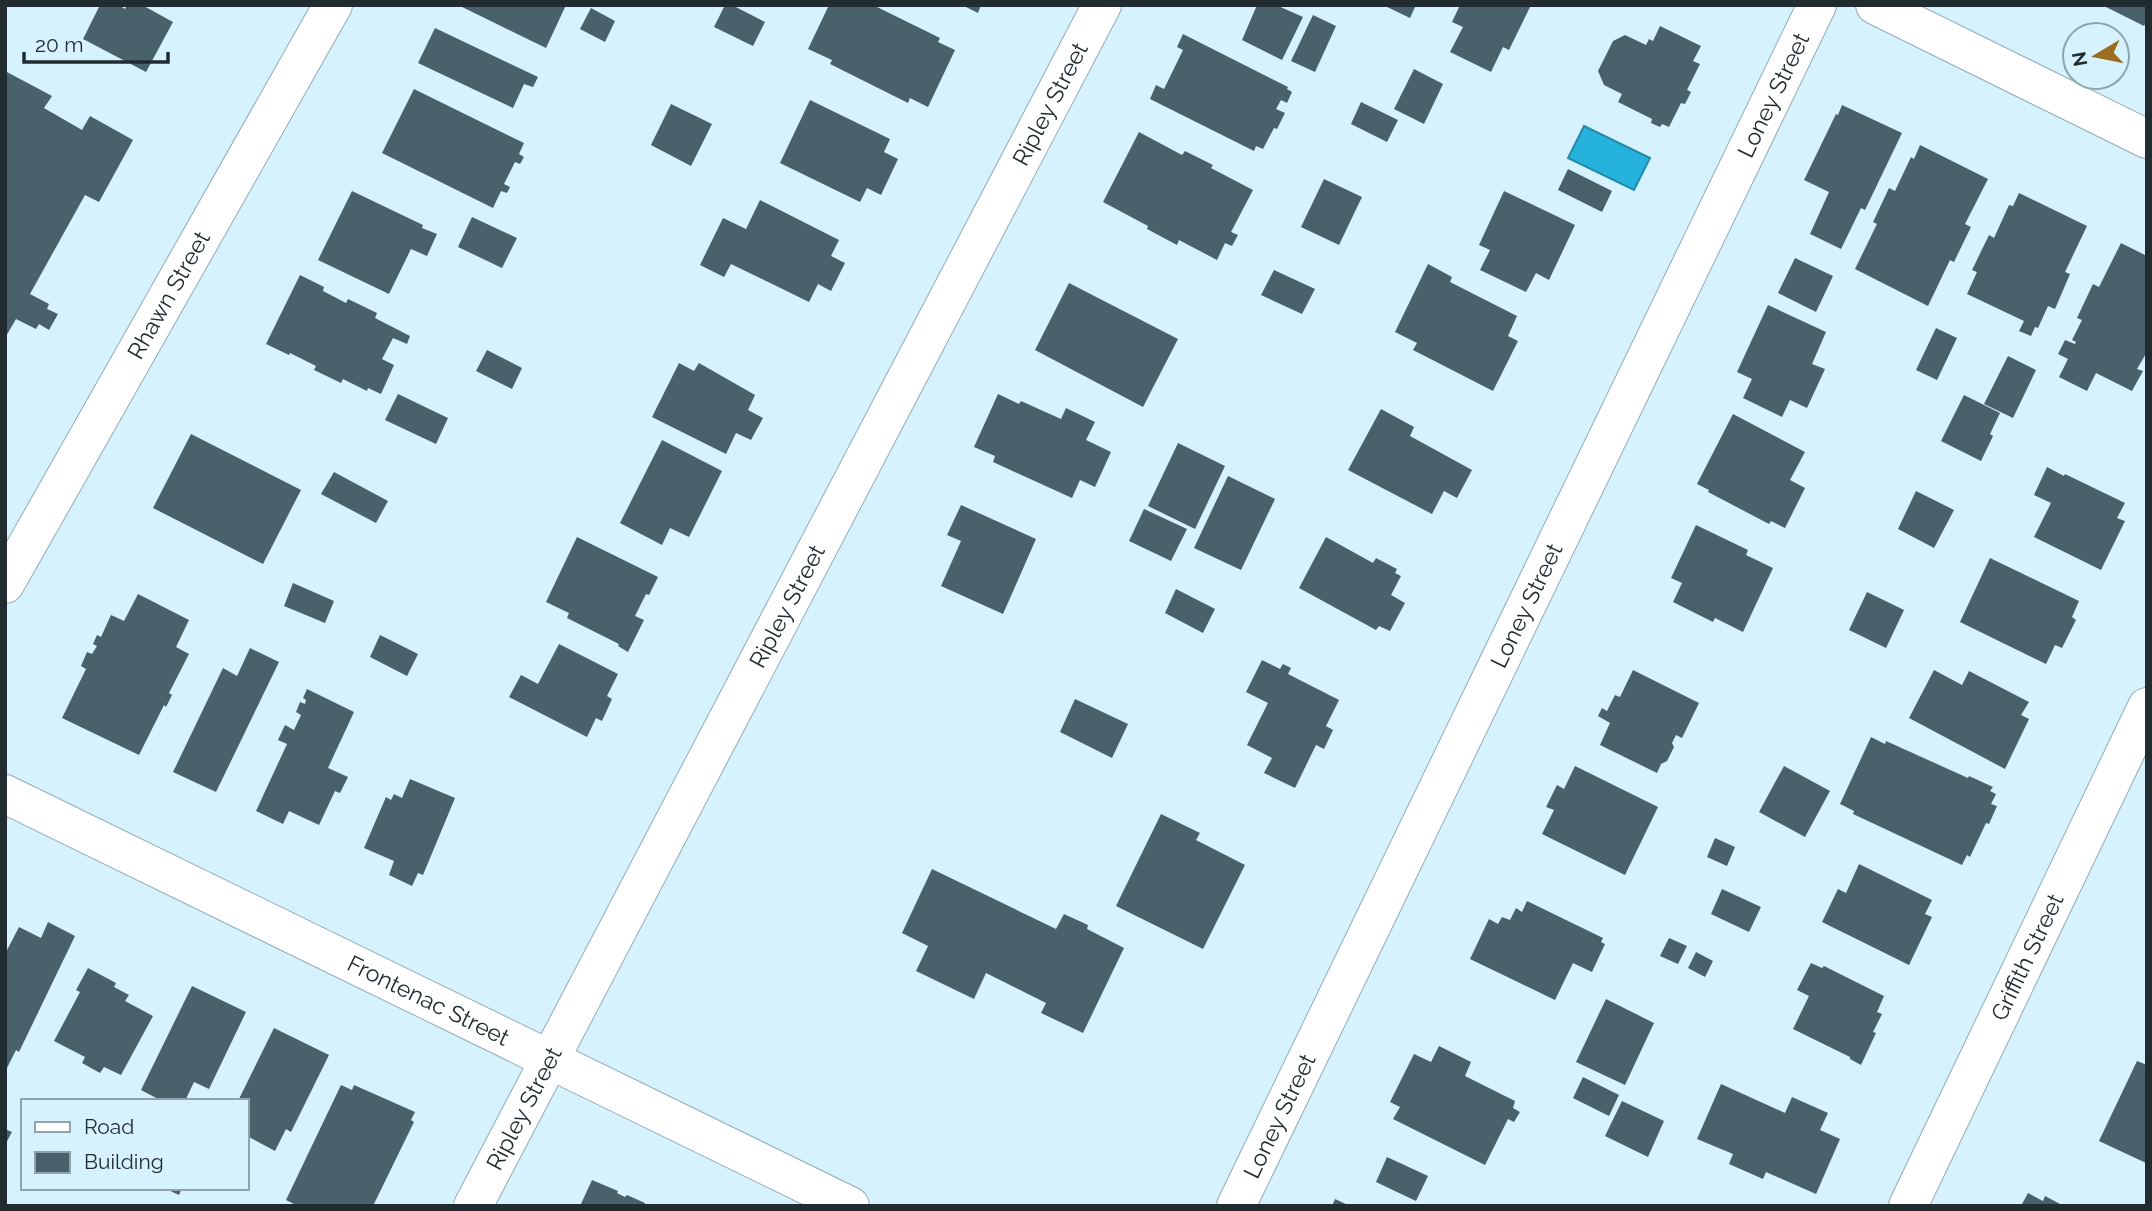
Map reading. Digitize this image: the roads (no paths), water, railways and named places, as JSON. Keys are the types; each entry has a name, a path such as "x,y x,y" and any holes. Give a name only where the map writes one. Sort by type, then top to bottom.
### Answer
{"street":[{"name":"Rhawn Street","path":"5,584 333,5"},
{"name":"Ripley Street","path":"473,1206 1102,5"},
{"name":"Loney Street","path":"1236,1206 1817,5"},
{"path":"1875,5 2147,139"},
{"name":"Griffith Street","path":"1908,1206 2147,708"},
{"name":"Frontenac Street","path":"5,794 849,1206"}],"water":[{"path":"1584,126 1650,158 1634,190 1568,158"}]}
